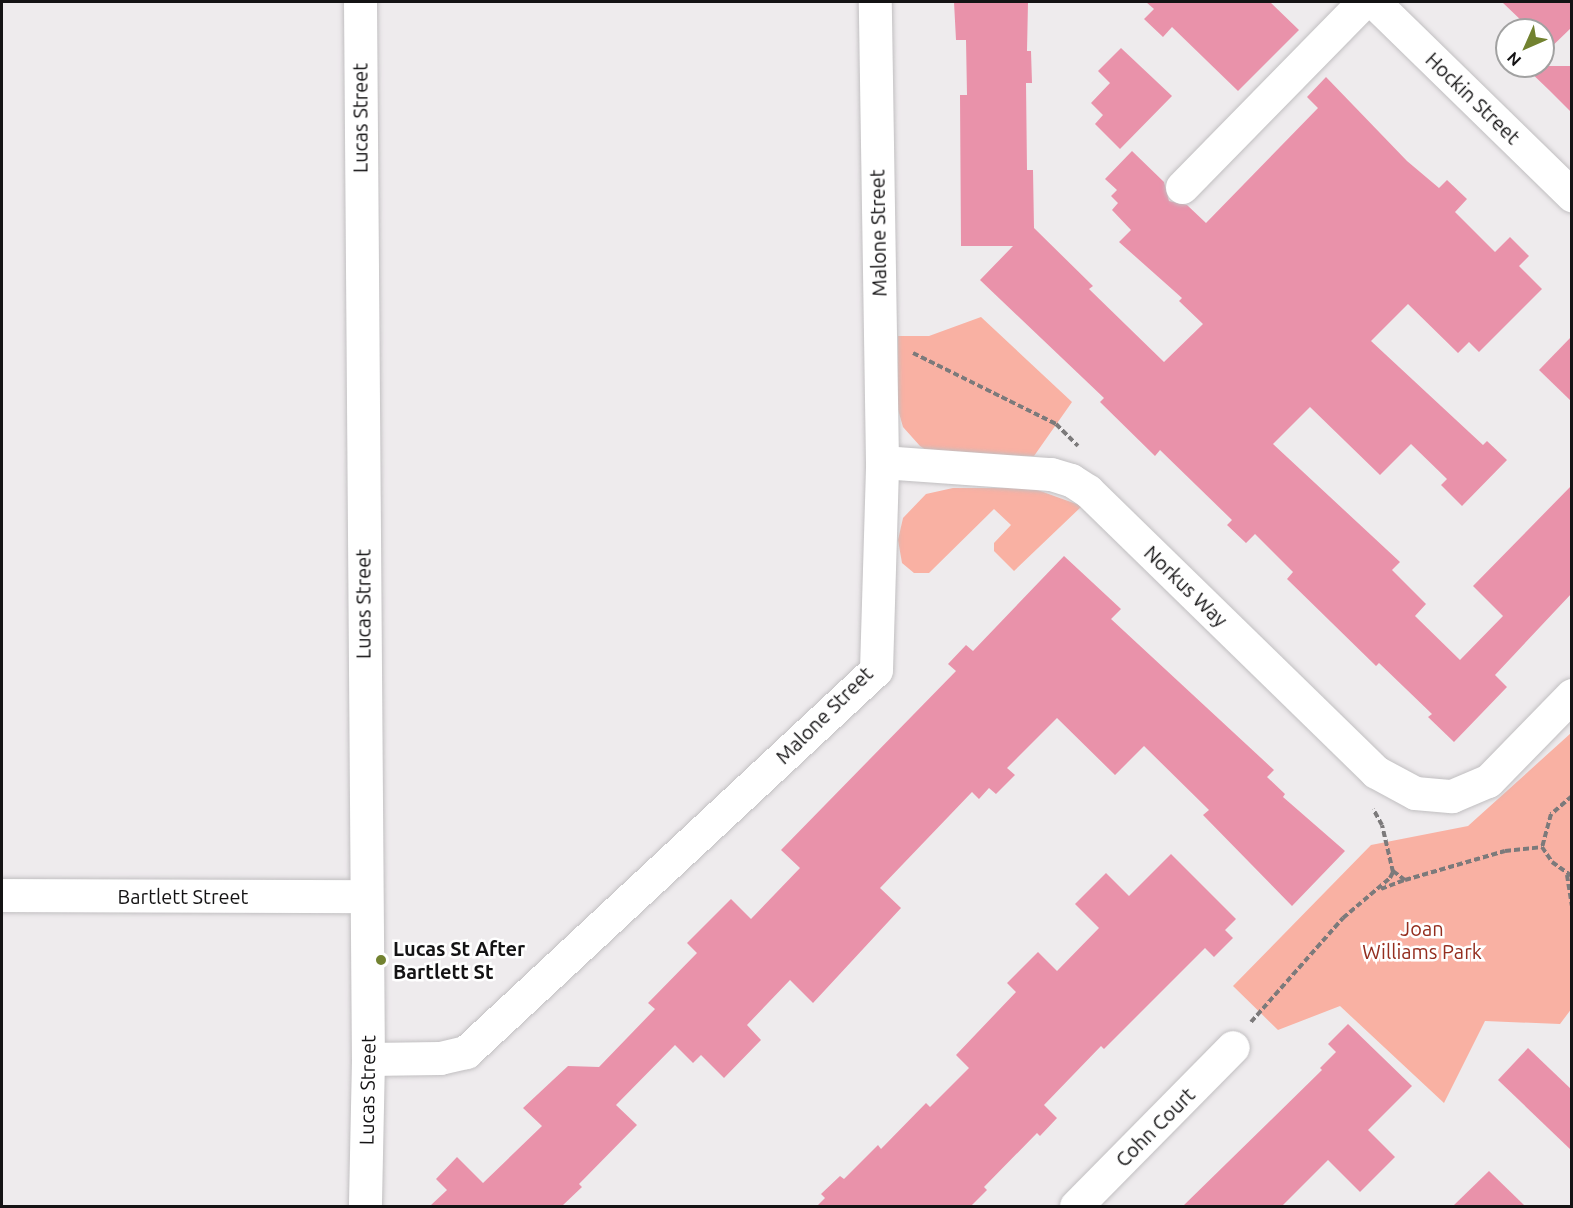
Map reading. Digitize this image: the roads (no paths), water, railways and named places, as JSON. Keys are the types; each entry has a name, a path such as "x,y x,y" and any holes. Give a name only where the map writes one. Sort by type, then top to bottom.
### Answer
{"street":[{"name":"Lucas Street","path":"360,2 368,1059 365,1206"},
{"name":"Malone Street","path":"368,1059 440,1058 466,1052 876,670 882,462 875,2"},
{"path":"1182,187 1363,2"},
{"name":"Hockin Street","path":"1374,2 1572,195"},
{"name":"Norkus Way","path":"882,462 1051,474 1088,490 1382,776 1416,793 1452,796 1488,781 1572,695"},
{"name":"Bartlett Street","path":"2,895 365,896"},
{"name":"Cohn Court","path":"1076,1206 1233,1047"}],"place":[{"name":"Lucas St After Bartlett St","path":"381,960"}],"park label":[{"name":"Joan Williams Park","path":"1422,940"}]}
